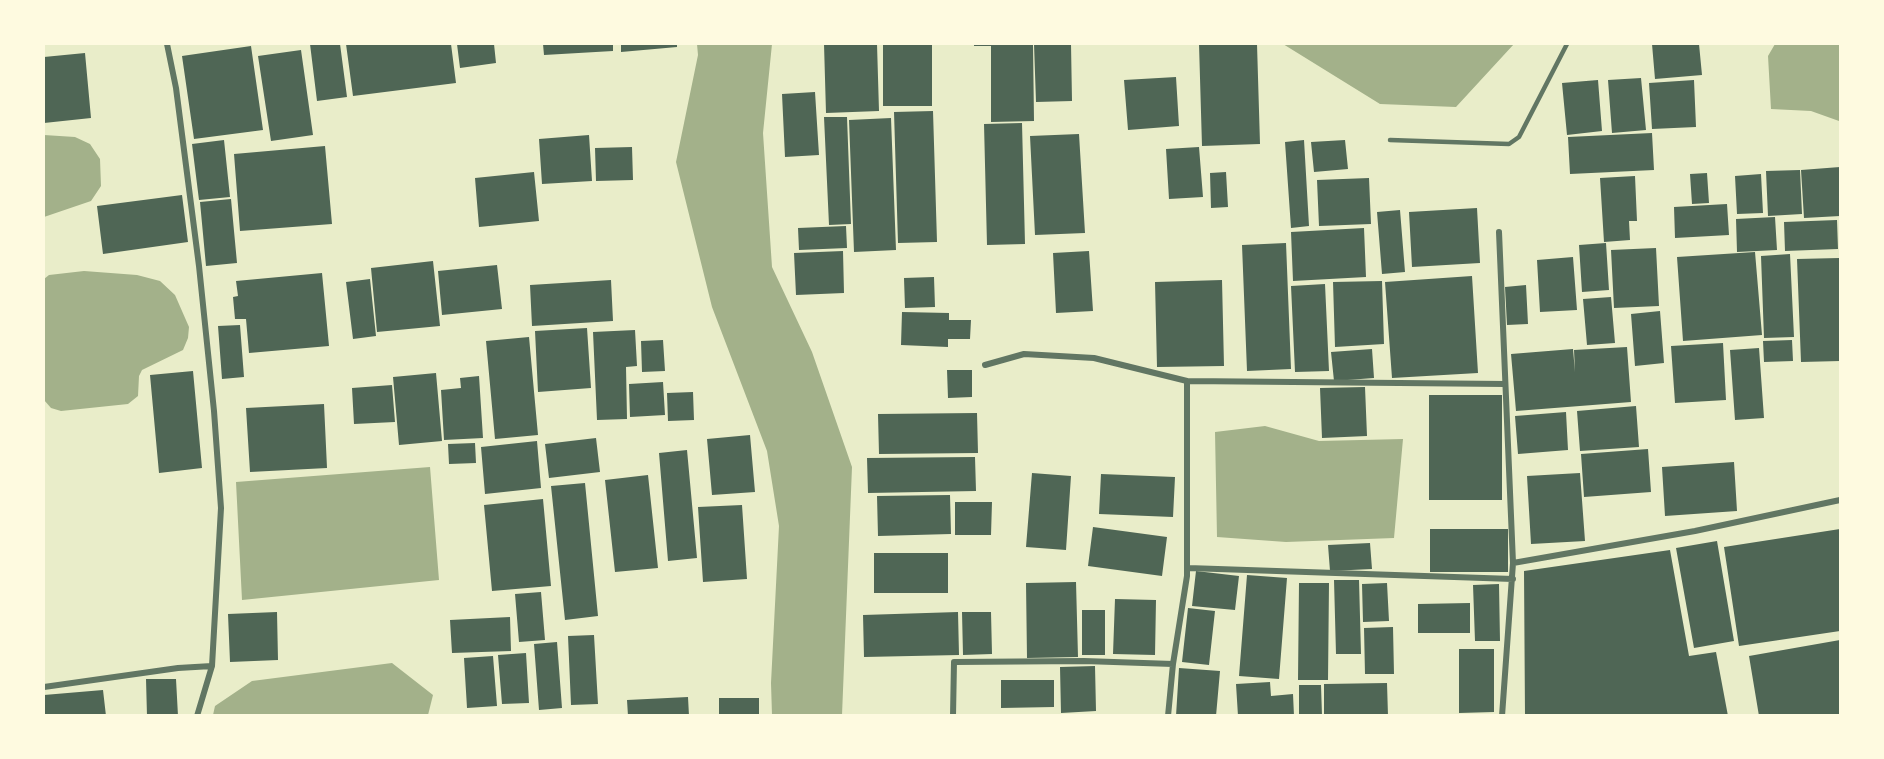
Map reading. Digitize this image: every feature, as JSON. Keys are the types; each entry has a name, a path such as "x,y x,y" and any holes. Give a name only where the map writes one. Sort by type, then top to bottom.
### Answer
{"street":[{"path":"167,44 176,88 198,255 214,411 221,508 212,666 197,716"},
{"path":"1499,232 1513,563 1503,716"},
{"path":"986,365 1024,354 1094,358 1187,381 1505,384"},
{"path":"1168,716 1173,664 1188,568 1187,381"},
{"path":"1513,563 1695,531 1840,500"},
{"path":"1188,568 1513,579"},
{"path":"953,716 954,662 1084,661 1173,664"},
{"path":"44,687 178,668 212,666"}],"lane":[{"path":"1390,140 1509,144 1519,138 1567,44"}],"shaded area":[{"path":"697,44 772,44 763,133 772,267 812,352 852,467 842,715 772,715 771,683 779,526 767,451 712,307 676,162 698,55"},
{"path":"1283,44 1514,44 1456,107 1380,104"},
{"path":"1775,44 1840,44 1839,121 1811,111 1771,109 1768,56"},
{"path":"44,135 75,137 90,144 100,159 101,186 91,201 44,217"},
{"path":"84,271 137,275 160,281 175,295 189,327 188,338 183,350 142,370 139,376 138,396 128,404 61,411 51,408 44,400 44,279 49,275"},
{"path":"1265,426 1319,441 1403,439 1394,538 1286,542 1217,537 1215,432"},
{"path":"430,467 439,580 242,600 236,482"},
{"path":"392,663 433,695 428,715 213,715 215,706 252,681"}],"building":[{"path":"310,44 340,44 347,97 317,101"},
{"path":"346,44 451,44 456,83 353,96"},
{"path":"457,44 494,44 496,63 460,68"},
{"path":"543,44 613,44 613,51 544,55"},
{"path":"621,44 677,44 677,47 621,52"},
{"path":"824,44 877,44 879,111 826,113"},
{"path":"883,44 932,44 932,106 883,106"},
{"path":"974,44 1033,44 1034,121 991,122 991,46 974,46"},
{"path":"1034,44 1071,44 1072,101 1036,102"},
{"path":"1199,44 1257,44 1260,144 1202,146"},
{"path":"1652,44 1699,44 1702,75 1655,79"},
{"path":"251,46 263,130 194,139 182,56"},
{"path":"301,50 313,135 271,141 258,56"},
{"path":"85,53 91,118 44,123 44,57"},
{"path":"1176,77 1179,126 1128,130 1124,80"},
{"path":"1641,78 1646,130 1612,133 1608,80"},
{"path":"1598,80 1602,131 1567,135 1562,83"},
{"path":"1694,80 1696,127 1652,129 1649,83"},
{"path":"815,92 819,155 785,157 782,94"},
{"path":"933,111 937,242 898,243 894,112"},
{"path":"824,117 847,117 851,224 829,225"},
{"path":"891,118 896,250 854,252 849,120"},
{"path":"1022,123 1025,244 987,245 984,124"},
{"path":"1652,133 1654,170 1570,174 1568,137"},
{"path":"1079,134 1085,233 1035,235 1030,136"},
{"path":"589,135 592,181 542,184 539,139"},
{"path":"224,140 230,197 199,200 192,144"},
{"path":"1304,140 1309,226 1291,228 1285,142"},
{"path":"1345,140 1348,169 1314,172 1311,142"},
{"path":"325,146 332,224 240,231 234,154"},
{"path":"632,147 633,180 596,181 595,148"},
{"path":"1199,147 1203,197 1169,199 1166,149"},
{"path":"1840,167 1840,216 1804,218 1801,170"},
{"path":"1800,170 1802,214 1768,216 1766,171"},
{"path":"534,172 539,221 479,227 475,178"},
{"path":"1226,172 1228,207 1211,208 1210,173"},
{"path":"1707,173 1709,203 1692,204 1690,174"},
{"path":"1761,174 1763,213 1737,214 1735,176"},
{"path":"1635,176 1637,221 1629,221 1630,240 1604,242 1600,178"},
{"path":"1369,178 1371,224 1319,226 1317,180"},
{"path":"182,195 188,242 103,254 97,206"},
{"path":"231,199 237,263 206,266 200,202"},
{"path":"1727,204 1729,235 1675,238 1674,207"},
{"path":"1477,208 1480,263 1412,267 1409,212"},
{"path":"1400,210 1405,272 1382,274 1377,212"},
{"path":"1775,217 1777,250 1737,252 1736,219"},
{"path":"1837,220 1838,249 1785,251 1784,222"},
{"path":"846,226 847,248 799,250 798,228"},
{"path":"1364,228 1366,277 1293,281 1291,232"},
{"path":"1286,243 1291,369 1247,371 1242,245"},
{"path":"1606,243 1609,290 1582,292 1579,245"},
{"path":"1656,248 1659,306 1614,308 1611,250"},
{"path":"843,251 844,293 796,295 794,253"},
{"path":"1089,251 1093,311 1056,313 1053,253"},
{"path":"1755,252 1762,335 1683,341 1677,257"},
{"path":"1790,254 1794,337 1764,338 1761,256"},
{"path":"1573,257 1577,310 1540,312 1537,260"},
{"path":"1839,258 1840,361 1801,362 1797,259"},
{"path":"433,261 440,326 377,332 371,268"},
{"path":"497,265 502,309 442,315 438,271"},
{"path":"322,273 329,346 249,353 246,319 235,319 233,297 238,296 236,281"},
{"path":"1472,276 1478,373 1392,378 1385,282"},
{"path":"934,277 935,307 905,308 904,278"},
{"path":"370,279 376,336 353,339 346,282"},
{"path":"611,280 613,321 532,326 530,285"},
{"path":"1222,280 1224,366 1157,367 1155,282"},
{"path":"1382,281 1384,344 1335,347 1333,282"},
{"path":"1325,284 1329,371 1295,372 1291,286"},
{"path":"1526,285 1528,324 1507,325 1505,287"},
{"path":"1611,297 1615,343 1587,345 1583,299"},
{"path":"1660,311 1664,363 1635,366 1631,314"},
{"path":"902,312 949,313 949,320 971,320 970,339 948,339 948,347 901,345"},
{"path":"240,325 244,377 222,379 218,326"},
{"path":"587,328 591,388 538,392 535,331"},
{"path":"635,330 637,366 626,367 627,419 597,420 593,332"},
{"path":"529,337 538,435 495,439 486,341"},
{"path":"663,340 665,371 642,372 641,341"},
{"path":"1792,340 1793,361 1764,362 1763,341"},
{"path":"1723,343 1726,400 1675,403 1671,346"},
{"path":"1627,347 1631,402 1516,411 1511,354 1573,349 1575,372 1574,350"},
{"path":"1759,348 1764,418 1735,420 1730,350"},
{"path":"1372,349 1374,378 1334,381 1331,352"},
{"path":"947,370 972,370 972,397 948,398"},
{"path":"193,371 202,468 159,473 150,375"},
{"path":"436,373 442,441 399,445 393,377"},
{"path":"479,376 483,438 444,440 441,390 461,388 460,378"},
{"path":"663,382 665,415 630,417 629,384"},
{"path":"392,385 395,422 354,424 352,388"},
{"path":"1365,387 1367,436 1322,438 1320,388"},
{"path":"693,392 694,420 668,421 667,393"},
{"path":"1429,395 1502,395 1502,500 1429,500"},
{"path":"324,404 327,468 250,472 246,408"},
{"path":"1636,406 1639,447 1580,451 1577,411"},
{"path":"1566,412 1568,450 1518,454 1515,416"},
{"path":"977,413 978,453 879,454 878,414"},
{"path":"750,435 755,492 712,495 707,439"},
{"path":"596,438 600,472 549,478 545,444"},
{"path":"537,441 541,488 485,494 481,447"},
{"path":"475,443 476,463 449,464 448,444"},
{"path":"1648,449 1651,492 1584,497 1581,454"},
{"path":"687,450 697,558 668,561 659,453"},
{"path":"975,457 976,491 868,493 867,458"},
{"path":"1734,462 1737,511 1665,516 1662,467"},
{"path":"1032,473 1071,476 1066,550 1026,547"},
{"path":"1580,473 1585,541 1531,544 1527,476"},
{"path":"1101,474 1175,477 1173,517 1099,514"},
{"path":"648,475 658,568 615,572 605,480"},
{"path":"585,483 598,616 565,620 551,486"},
{"path":"950,495 951,534 878,536 877,496"},
{"path":"543,499 551,586 492,591 484,505"},
{"path":"955,502 992,502 991,535 955,535"},
{"path":"742,505 747,579 703,582 698,507"},
{"path":"1093,527 1167,537 1162,576 1088,566"},
{"path":"1430,529 1508,529 1508,572 1430,572"},
{"path":"1840,529 1840,631 1739,646 1724,547"},
{"path":"1717,541 1734,641 1694,648 1676,548"},
{"path":"1370,543 1372,569 1330,571 1328,545"},
{"path":"1670,550 1689,656 1716,652 1728,716 1525,716 1524,571"},
{"path":"874,553 948,553 948,593 874,593"},
{"path":"1196,571 1239,576 1235,610 1192,606"},
{"path":"1247,575 1287,578 1279,679 1239,676"},
{"path":"1334,580 1359,580 1361,654 1336,654"},
{"path":"1076,582 1078,657 1027,658 1026,583"},
{"path":"1299,583 1329,583 1328,680 1298,680"},
{"path":"1387,583 1389,621 1363,622 1362,584"},
{"path":"1499,584 1500,641 1475,641 1473,585"},
{"path":"541,592 545,640 519,642 515,594"},
{"path":"1115,599 1156,600 1155,655 1113,654"},
{"path":"1470,603 1470,633 1418,633 1418,604"},
{"path":"1188,608 1215,611 1209,665 1182,662"},
{"path":"1082,610 1105,610 1105,655 1082,655"},
{"path":"277,612 278,660 230,662 228,614"},
{"path":"958,612 959,655 864,657 863,615"},
{"path":"962,612 991,612 992,654 963,655"},
{"path":"510,617 511,651 452,653 450,620"},
{"path":"1393,627 1394,674 1365,674 1364,628"},
{"path":"594,635 598,704 571,705 568,636"},
{"path":"1840,640 1840,716 1759,716 1749,656"},
{"path":"557,642 562,708 539,710 534,644"},
{"path":"1459,649 1494,649 1494,712 1459,713"},
{"path":"526,653 529,703 502,704 498,655"},
{"path":"493,656 497,706 467,708 464,658"},
{"path":"1095,666 1096,711 1061,713 1060,667"},
{"path":"1179,668 1220,671 1216,716 1176,716"},
{"path":"146,679 176,679 178,716 147,716"},
{"path":"1001,680 1054,680 1054,707 1001,708"},
{"path":"1270,682 1271,696 1293,694 1294,716 1238,716 1236,684"},
{"path":"1387,683 1388,716 1324,716 1324,684"},
{"path":"1299,685 1321,685 1322,716 1299,716"},
{"path":"103,690 106,716 44,716 44,695"},
{"path":"688,697 689,716 628,716 627,700"},
{"path":"719,698 759,698 759,716 719,716"}]}
